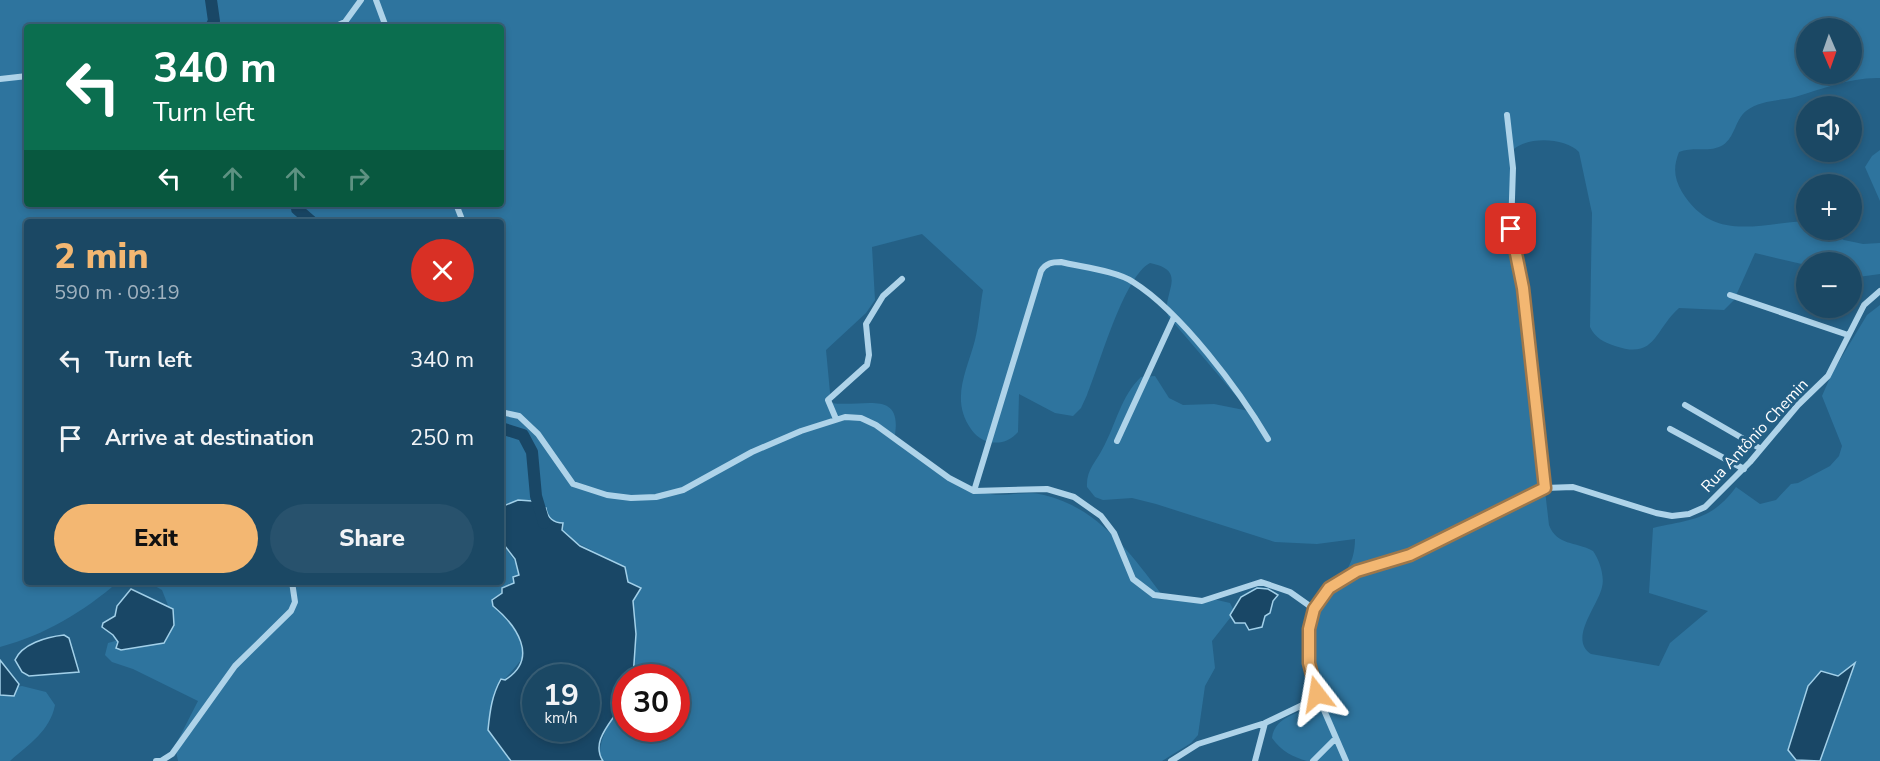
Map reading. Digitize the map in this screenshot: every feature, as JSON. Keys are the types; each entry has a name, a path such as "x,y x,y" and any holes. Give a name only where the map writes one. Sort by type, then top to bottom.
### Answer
{"street":[{"path":"341,24 345,22 361,0"},
{"path":"376,0 385,24"},
{"path":"0,79 24,76"},
{"path":"1507,115 1513,168 1511,229 1523,288 1545,488"},
{"path":"974,491 1044,266 1061,262 1131,280 1174,317 1255,417 1268,440"},
{"path":"836,419 828,400 867,365 869,355 866,324 883,296 902,279"},
{"name":"Rua Antônio Chemin","path":"1346,761 1317,694 1309,663 1309,629 1314,609 1329,588 1341,579 1410,555 1545,488 1573,486 1672,516 1689,514 1705,507 1744,469 1798,405 1828,376 1864,305 1880,291"},
{"path":"1730,295 1848,336"},
{"path":"1117,441 1174,317"},
{"path":"1685,405 1761,449"},
{"path":"504,413 519,416 538,434 573,484 607,495 631,498 656,497 683,490 752,452 836,419 861,418 876,425 949,478 974,491 1047,489 1074,497 1101,516 1114,533 1133,579 1154,595 1202,601 1261,582 1290,592 1314,609"},
{"path":"1670,429 1744,469"},
{"path":"156,761 162,761 172,754 234,666 291,611 295,602 292,585"},
{"path":"1171,761 1198,744 1265,723 1313,700 1317,694"},
{"path":"1255,761 1265,723"},
{"path":"1313,761 1336,738"}],"shaded area":[{"path":"0,0 1880,0 1880,78 1862,79 1862,18 1796,18 1796,84 1836,84 1751,107 1739,119 1727,142 1713,149 1679,152 1675,168 1677,182 1682,192 1694,208 1707,218 1722,224 1737,226 1796,222 1796,240 1880,243 1880,274 1862,276 1862,252 1796,252 1796,263 1755,253 1734,300 1724,310 1679,308 1647,346 1628,349 1615,346 1600,339 1590,327 1592,213 1579,152 1557,141 1529,142 1514,149 1511,169 1514,224 1549,525 1552,532 1562,540 1593,551 1602,573 1602,587 1583,631 1582,640 1585,648 1591,654 1659,666 1670,643 1708,611 1649,593 1653,528 1709,513 1736,487 1760,504 1776,500 1791,484 1798,483 1830,466 1839,456 1842,446 1822,396 1832,373 1867,315 1880,305 1880,761 1307,761 1292,755 1279,747 1272,738 1274,730 1284,719 1322,702 1326,693 1311,649 1308,621 1317,601 1348,568 1353,555 1355,539 1317,544 1275,542 1132,498 1103,500 1095,497 1087,487 1090,471 1108,439 1124,401 1141,377 1155,376 1169,398 1183,405 1214,404 1249,411 1168,316 1167,307 1171,284 1169,271 1150,263 1140,271 1113,323 1081,408 1073,416 1055,413 1019,394 1018,432 1005,441 989,442 978,437 971,429 965,418 961,396 976,334 983,290 922,234 872,247 875,300 866,313 826,350 831,403 868,403 888,406 896,423 894,440 937,470 972,489 999,495 1029,493 1044,495 1064,501 1082,511 1114,536 1166,600 1213,599 1230,603 1233,609 1230,618 1212,641 1215,668 1205,686 1198,735 1191,743 1162,761 600,761 604,735 612,719 612,742 690,742 690,664 633,664 634,608 624,567 570,539 536,505 504,510 504,219 24,219 24,585 114,585 63,621 32,636 0,647"},
{"path":"1880,150 1880,201 1865,167 1872,156"},
{"path":"518,500 532,501 540,509 546,508 549,517 563,523 562,530 580,546 625,567 628,582 641,588 633,601 636,634 634,664 612,664 612,719 600,741 600,664 522,664 522,742 600,742 599,752 603,761 511,761 488,730 495,691 501,679 505,680 515,671 521,662 523,652 516,632 493,606 492,600 502,593 502,588 514,583 513,577 519,575 515,559 504,545 504,506"},
{"path":"504,546 519,568 507,620 519,634 524,645 522,659 499,686 488,730 511,761 178,761 175,746 198,701 133,669 112,662 105,655 108,643 126,638 171,613 162,590 153,585 504,585"},
{"path":"1257,588 1268,589 1278,595 1273,601 1270,613 1265,616 1262,627 1249,630 1245,623 1235,623 1230,615 1241,597"},
{"path":"131,589 173,609 174,625 164,643 121,650 116,648 118,642 113,635 102,627 103,623 115,616 117,606"},
{"path":"64,635 69,638 79,672 29,676 22,672 15,660 18,654 42,640"},
{"path":"0,660 19,684 14,696 0,695"},
{"path":"1855,663 1820,761 1796,760 1788,750 1808,686 1821,671 1838,676"},
{"path":"22,686 46,692 55,705 44,730 10,761 0,761 0,689"}],"waterway":[{"path":"211,0 212,24"},
{"path":"297,207 309,219"},
{"path":"504,429 523,435 532,452 536,496 544,523"}],"route":[{"path":"1317,694 1309,663 1309,629 1314,609 1329,588 1357,571 1410,555 1545,488 1523,288 1511,229"}]}
